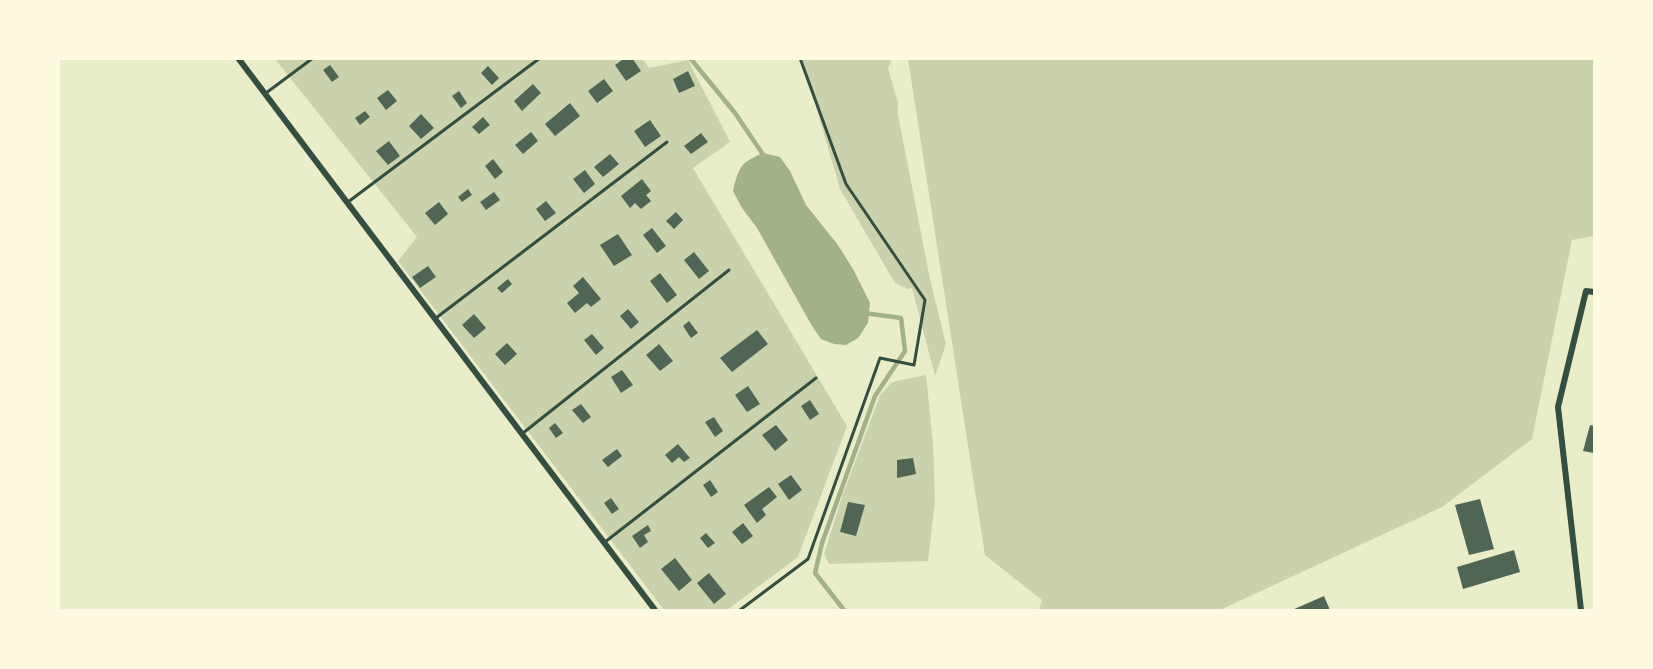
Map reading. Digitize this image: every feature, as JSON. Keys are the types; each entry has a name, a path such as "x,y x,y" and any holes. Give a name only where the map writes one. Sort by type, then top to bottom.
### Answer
{"street":[{"path":"238,58 655,610"},
{"path":"1581,610 1558,407 1586,291 1594,292"}],"lane":[{"path":"265,94 314,58"},
{"path":"347,204 540,58"},
{"path":"740,610 808,559 880,358 914,366 925,300 846,184 800,58"},
{"path":"434,320 667,142"},
{"path":"522,435 729,270"},
{"path":"604,543 816,378"}],"shaded area":[{"path":"642,58 649,68 688,60 730,142 693,168 847,426 798,557 727,610 664,610 398,261 417,237 275,59"},
{"path":"802,59 890,59 888,68 898,103 898,115 930,279 946,344 935,376 912,288 907,289 895,283 840,189"},
{"path":"908,59 1594,59 1594,236 1572,240 1532,439 1442,507 1220,610 1039,610 1042,600 985,555"},
{"path":"763,153 780,157 790,171 806,205 838,245 870,303 868,323 858,338 846,345 834,344 821,339 733,191 737,176 745,163"},
{"path":"926,375 933,444 935,501 928,561 829,564 824,554 842,497 880,395 892,382"}],"building":[{"path":"625,58 632,58 641,71 626,81 615,65"},
{"path":"330,65 339,77 332,82 323,70"},
{"path":"488,66 499,78 492,85 481,73"},
{"path":"688,71 695,86 679,93 673,79"},
{"path":"604,79 613,91 597,103 588,91"},
{"path":"533,84 541,93 522,111 514,101"},
{"path":"388,90 397,101 386,110 377,98"},
{"path":"459,91 467,103 461,108 452,96"},
{"path":"570,103 580,116 555,136 545,124"},
{"path":"365,111 370,117 360,125 355,118"},
{"path":"421,114 434,128 421,139 409,126"},
{"path":"483,117 490,125 479,134 472,127"},
{"path":"650,120 661,136 645,147 634,131"},
{"path":"531,132 538,141 523,154 515,145"},
{"path":"701,133 708,142 691,154 684,146"},
{"path":"389,141 400,156 388,165 376,151"},
{"path":"610,154 619,164 603,177 594,167"},
{"path":"493,159 503,172 495,179 485,166"},
{"path":"585,170 595,184 584,193 573,179"},
{"path":"642,179 651,191 646,195 651,201 641,209 635,203 630,208 621,196"},
{"path":"468,189 472,195 462,202 458,197"},
{"path":"494,192 500,200 486,210 480,202"},
{"path":"546,201 556,213 545,221 536,209"},
{"path":"439,202 448,214 435,225 425,213"},
{"path":"676,212 683,220 674,229 666,221"},
{"path":"652,228 666,246 657,253 643,235"},
{"path":"618,234 632,255 614,266 600,245"},
{"path":"694,252 709,271 699,279 684,260"},
{"path":"428,266 436,277 420,288 412,277"},
{"path":"660,273 677,295 667,303 650,281"},
{"path":"583,277 601,299 591,307 587,303 575,313 567,303 579,293 573,286"},
{"path":"508,279 512,284 502,293 497,288"},
{"path":"628,309 639,322 631,329 620,316"},
{"path":"474,314 486,328 474,338 462,325"},
{"path":"689,321 698,333 691,338 683,326"},
{"path":"757,330 768,344 732,372 720,358"},
{"path":"592,334 604,348 596,355 584,340"},
{"path":"507,343 517,354 505,365 495,354"},
{"path":"659,344 673,361 660,371 646,355"},
{"path":"622,370 633,385 621,393 611,377"},
{"path":"748,386 760,404 747,412 735,395"},
{"path":"810,400 819,414 810,420 801,406"},
{"path":"581,404 591,417 583,423 572,410"},
{"path":"714,417 723,431 715,437 705,422"},
{"path":"555,423 563,433 556,438 549,428"},
{"path":"776,425 788,440 775,451 762,435"},
{"path":"1590,425 1594,426 1594,453 1583,451"},
{"path":"678,444 690,458 684,462 679,457 672,463 665,455"},
{"path":"617,449 622,456 608,467 602,460"},
{"path":"913,458 916,474 897,478 897,460"},
{"path":"791,475 802,490 789,500 778,484"},
{"path":"710,480 718,492 711,497 703,485"},
{"path":"769,487 777,497 762,509 766,515 757,523 744,505"},
{"path":"611,498 619,509 612,514 604,503"},
{"path":"1480,499 1494,549 1469,555 1455,505"},
{"path":"848,502 865,505 856,536 840,532"},
{"path":"743,523 753,536 742,544 732,532"},
{"path":"648,525 651,531 644,535 648,542 640,548 632,536"},
{"path":"706,533 715,543 708,548 700,538"},
{"path":"1514,550 1520,572 1463,589 1457,567"},
{"path":"675,558 692,580 679,591 661,569"},
{"path":"709,573 726,594 714,604 697,583"},
{"path":"1324,596 1330,610 1292,610"}],"waterway":[{"path":"690,58 735,113 764,156"},
{"path":"844,610 815,573 822,543 875,396 905,351 901,318 864,313"}]}
